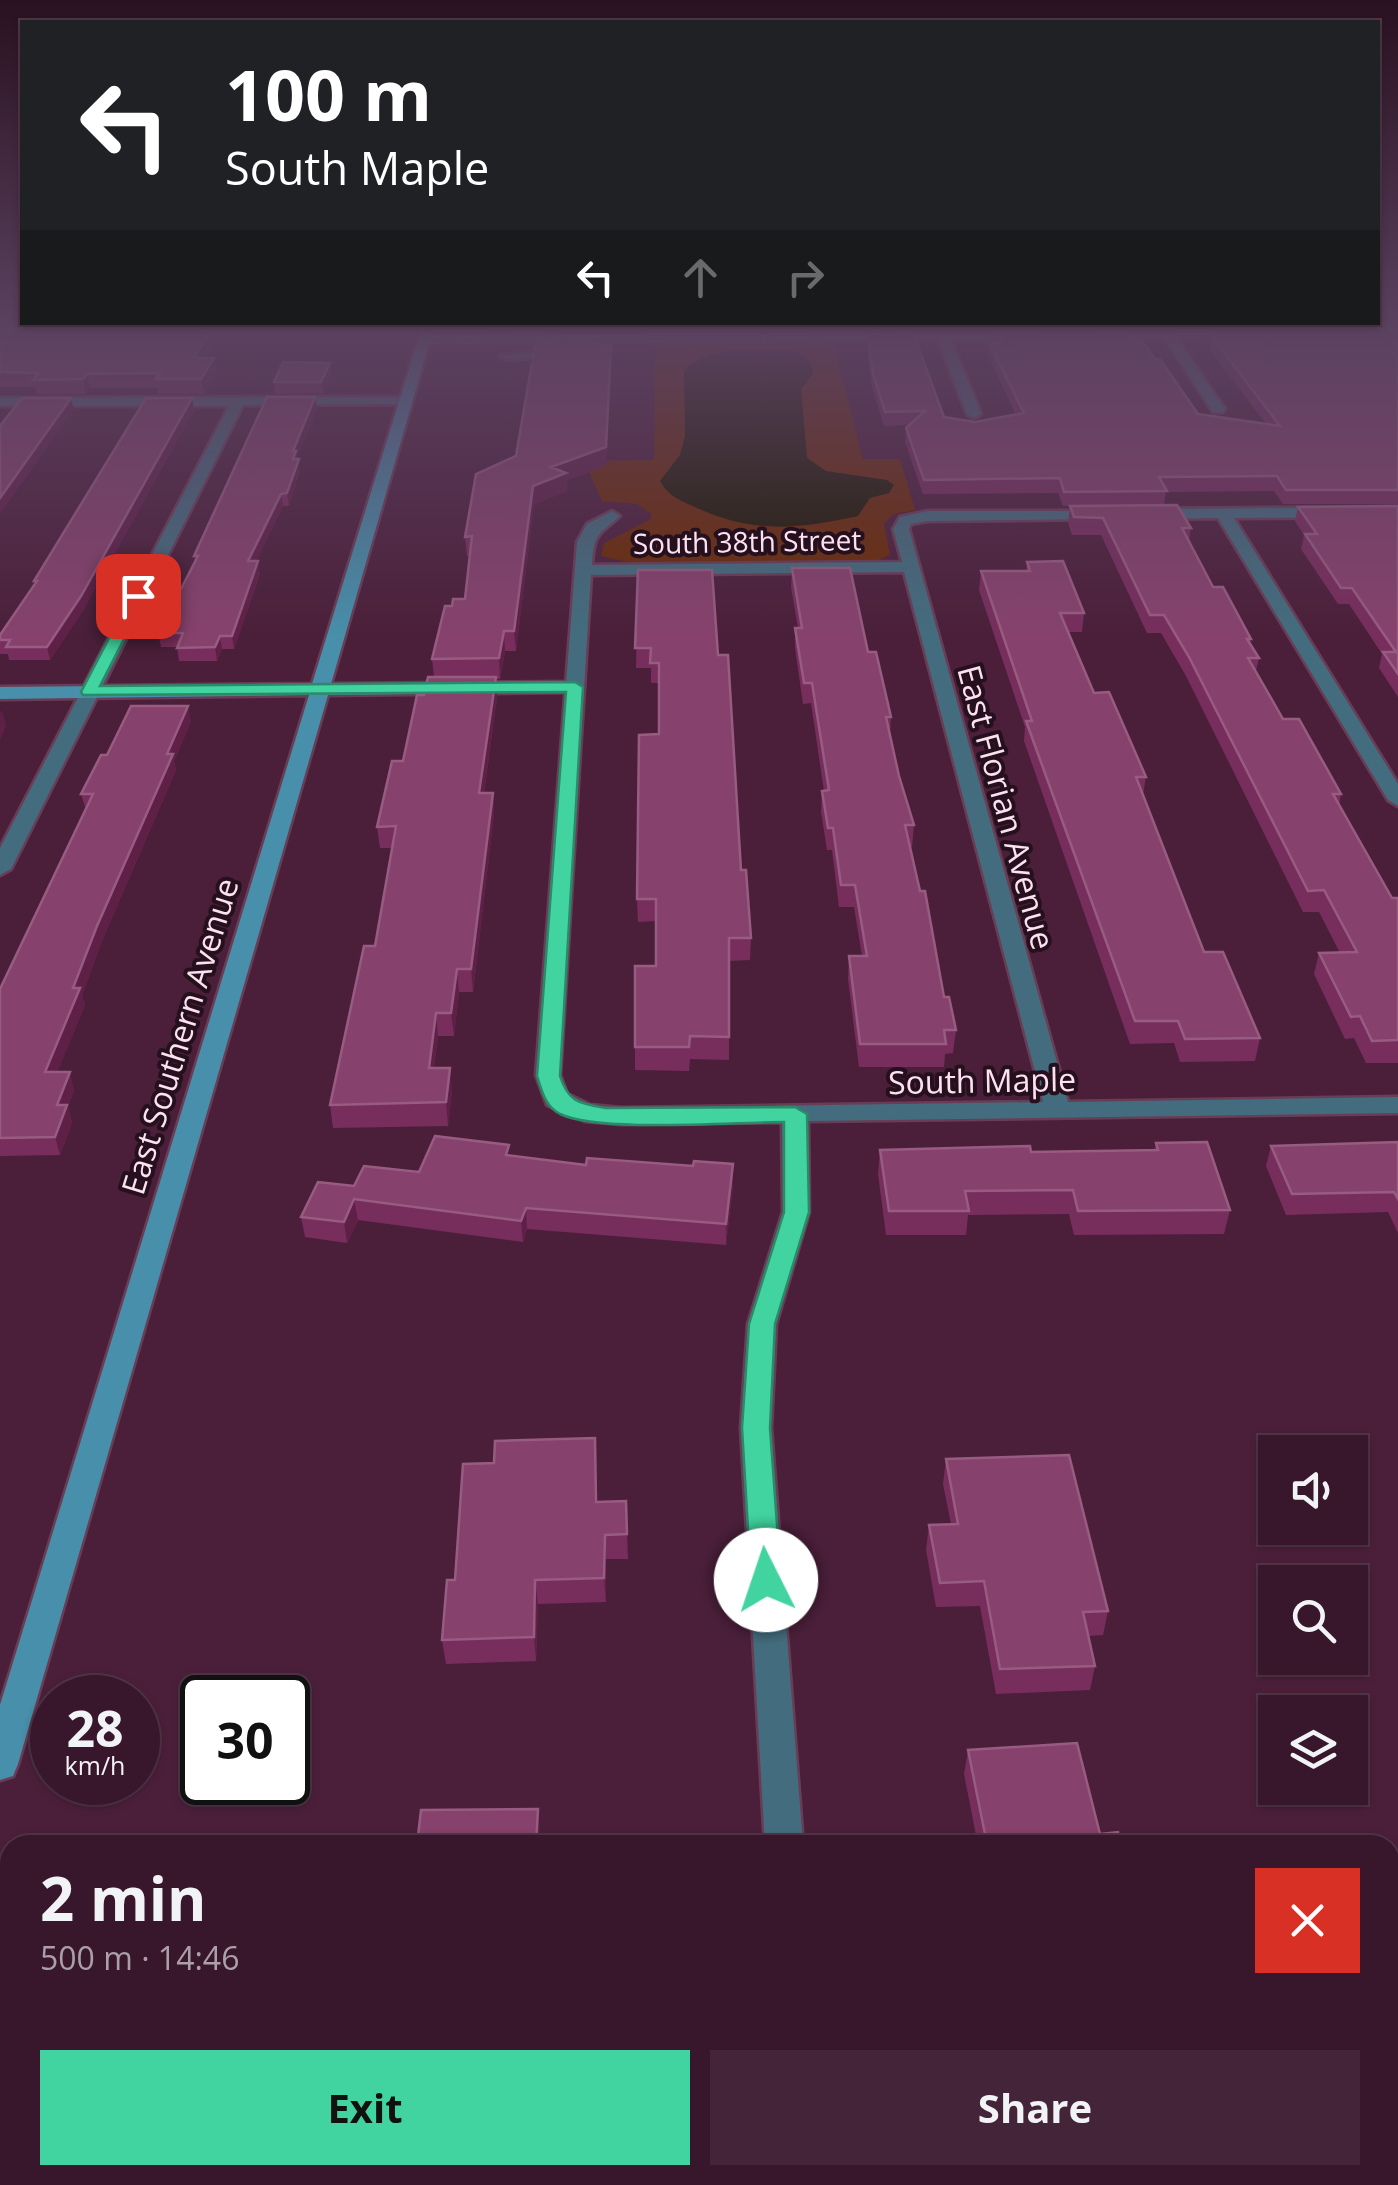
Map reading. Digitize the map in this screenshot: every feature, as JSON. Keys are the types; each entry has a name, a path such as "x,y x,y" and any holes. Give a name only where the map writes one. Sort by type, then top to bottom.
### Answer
{"main road":[{"name":"East Southern Avenue","path":"0,1764 10,1693 397,432"},
{"path":"0,692 575,687"}],"street":[{"path":"0,868 222,432"},
{"name":"South 38th Street","path":"906,520 928,516 1398,512"},
{"path":"1223,513 1398,800"},
{"path":"575,687 588,534 612,516"},
{"name":"East Florian Avenue","path":"906,520 901,530 1058,1111"},
{"name":"South 38th Street","path":"583,570 912,567"},
{"name":"South Maple","path":"575,687 548,1076 556,1100 568,1108 622,1116 1398,1105"},
{"path":"783,1835 756,1428 762,1324 796,1212 795,1114"}],"shaded area":[{"path":"654,432 856,432 863,459 900,459 915,510 893,514 884,524 890,555 879,560 630,563 601,556 604,543 651,519 651,514 637,504 602,501 584,461 654,460"},
{"path":"685,432 805,432 807,458 826,471 887,480 894,485 889,493 870,498 858,516 777,527 738,522 685,503 663,486 660,481 680,455"}],"building":[{"path":"0,432 47,432 0,498"},
{"path":"125,432 173,432 81,596 47,647 6,647 10,640 0,640 0,635"},
{"path":"251,432 301,432 293,451 293,459 299,459 287,493 281,494 248,561 258,561 232,636 220,636 215,647 177,648 183,633 158,633 198,556 194,556"},
{"path":"520,432 607,432 606,447 551,467 566,473 533,486 514,631 504,631 499,658 432,659 445,606 452,606 453,599 465,599 472,536 465,537 476,474 516,456"},
{"path":"907,432 1398,432 1398,490 1286,490 1277,476 1159,477 1167,491 1064,492 1060,478 924,480"},
{"path":"1177,505 1191,528 1182,528 1213,587 1223,587 1259,658 1248,658 1283,719 1299,719 1341,794 1333,794 1392,898 1398,898 1398,1040 1372,1041 1360,1016 1351,1017 1319,953 1357,952 1324,890 1308,891 1189,657 1164,615 1150,615 1103,518 1074,517 1070,506"},
{"path":"1398,506 1398,674 1383,652 1396,652 1352,588 1341,588 1305,534 1317,534 1298,507"},
{"path":"1063,561 1084,613 1060,613 1094,693 1109,692 1146,777 1136,777 1204,952 1223,952 1260,1038 1185,1039 1178,1021 1135,1021 1026,721 1032,721 981,571 1030,571 1027,562"},
{"path":"792,568 850,568 868,652 876,652 891,717 886,717 914,825 905,825 920,891 925,891 944,997 949,997 956,1030 944,1030 946,1044 860,1044 849,956 867,956 855,885 841,885 833,828 828,828 822,791 829,790 812,683 804,683 795,628 802,628"},
{"path":"638,570 712,570 718,655 728,655 741,870 746,870 751,938 729,938 729,1037 690,1036 689,1047 635,1047 635,966 656,966 656,899 637,899 639,735 659,734 659,663 650,663 651,648 635,648"},
{"path":"428,677 496,677 479,793 493,793 471,969 457,969 451,1013 436,1013 429,1068 450,1068 446,1102 330,1105 364,946 375,946 396,826 377,827 392,761 403,761 417,695 424,695"},
{"path":"131,706 188,706 167,754 173,754 97,926 73,988 80,988 45,1072 70,1072 57,1105 67,1105 55,1137 0,1138 0,989 93,794 81,794 101,755 107,755"},
{"path":"435,1136 509,1145 506,1155 586,1165 587,1158 693,1166 694,1161 733,1164 726,1224 526,1208 521,1221 354,1199 344,1222 301,1217 318,1182 354,1186 364,1166 419,1172"},
{"path":"1207,1142 1230,1210 1078,1211 1073,1190 965,1191 969,1211 889,1211 880,1150 1030,1146 1031,1152 1158,1150 1156,1143"},
{"path":"1398,1142 1398,1199 1394,1192 1292,1194 1271,1146"},
{"path":"595,1438 596,1502 626,1501 627,1534 605,1535 604,1578 535,1580 534,1637 442,1640 447,1580 455,1580 463,1464 494,1463 495,1441"},
{"path":"1069,1455 1108,1611 1083,1612 1095,1666 1000,1669 984,1581 940,1583 929,1525 958,1524 946,1459"},
{"path":"1077,1743 1100,1834 1119,1835 973,1835 985,1834 968,1750"},
{"path":"538,1809 537,1835 418,1835 421,1810"}],"route":[{"path":"138,596 89,692 575,687 548,1076 556,1100 585,1114 605,1116 795,1114 796,1212 762,1324 756,1428 766,1580"}]}
